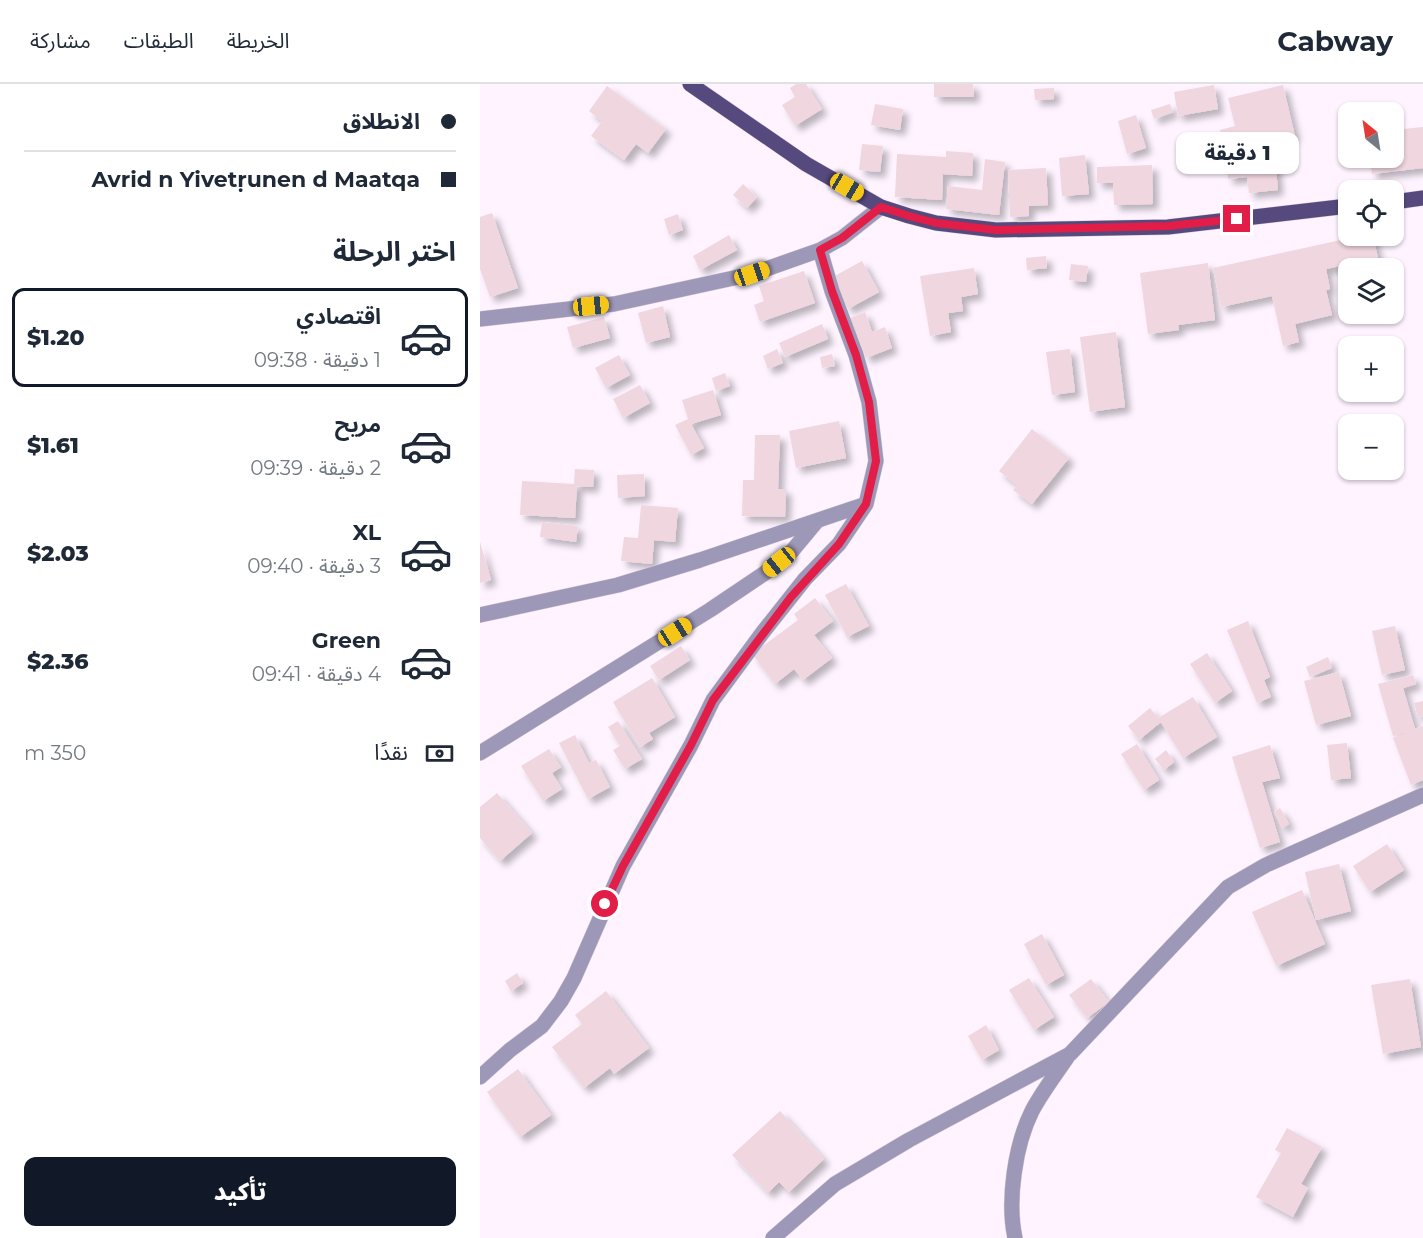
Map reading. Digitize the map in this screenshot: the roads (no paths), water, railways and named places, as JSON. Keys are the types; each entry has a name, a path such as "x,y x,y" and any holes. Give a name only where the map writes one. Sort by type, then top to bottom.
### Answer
{"main road":[{"path":"690,84 806,164 881,207 936,223 996,230 1168,226 1338,207"},
{"path":"1404,201 1423,198"}],"street":[{"path":"480,319 625,302 752,274 820,250 842,238 881,207"},
{"path":"480,1077 542,1026 561,1001 574,978 623,866 691,745 713,700 791,597 839,544 866,504 876,461 869,402 856,355 832,291 820,250"},
{"path":"480,615 618,585 817,522 866,504"},
{"path":"480,753 710,610 765,573 792,551 817,522"},
{"path":"1015,1238 1011,1203 1017,1162 1025,1132 1032,1112 1070,1054 1228,887 1266,865 1423,795"},
{"path":"773,1238 835,1184 909,1140 1070,1054"}]}
